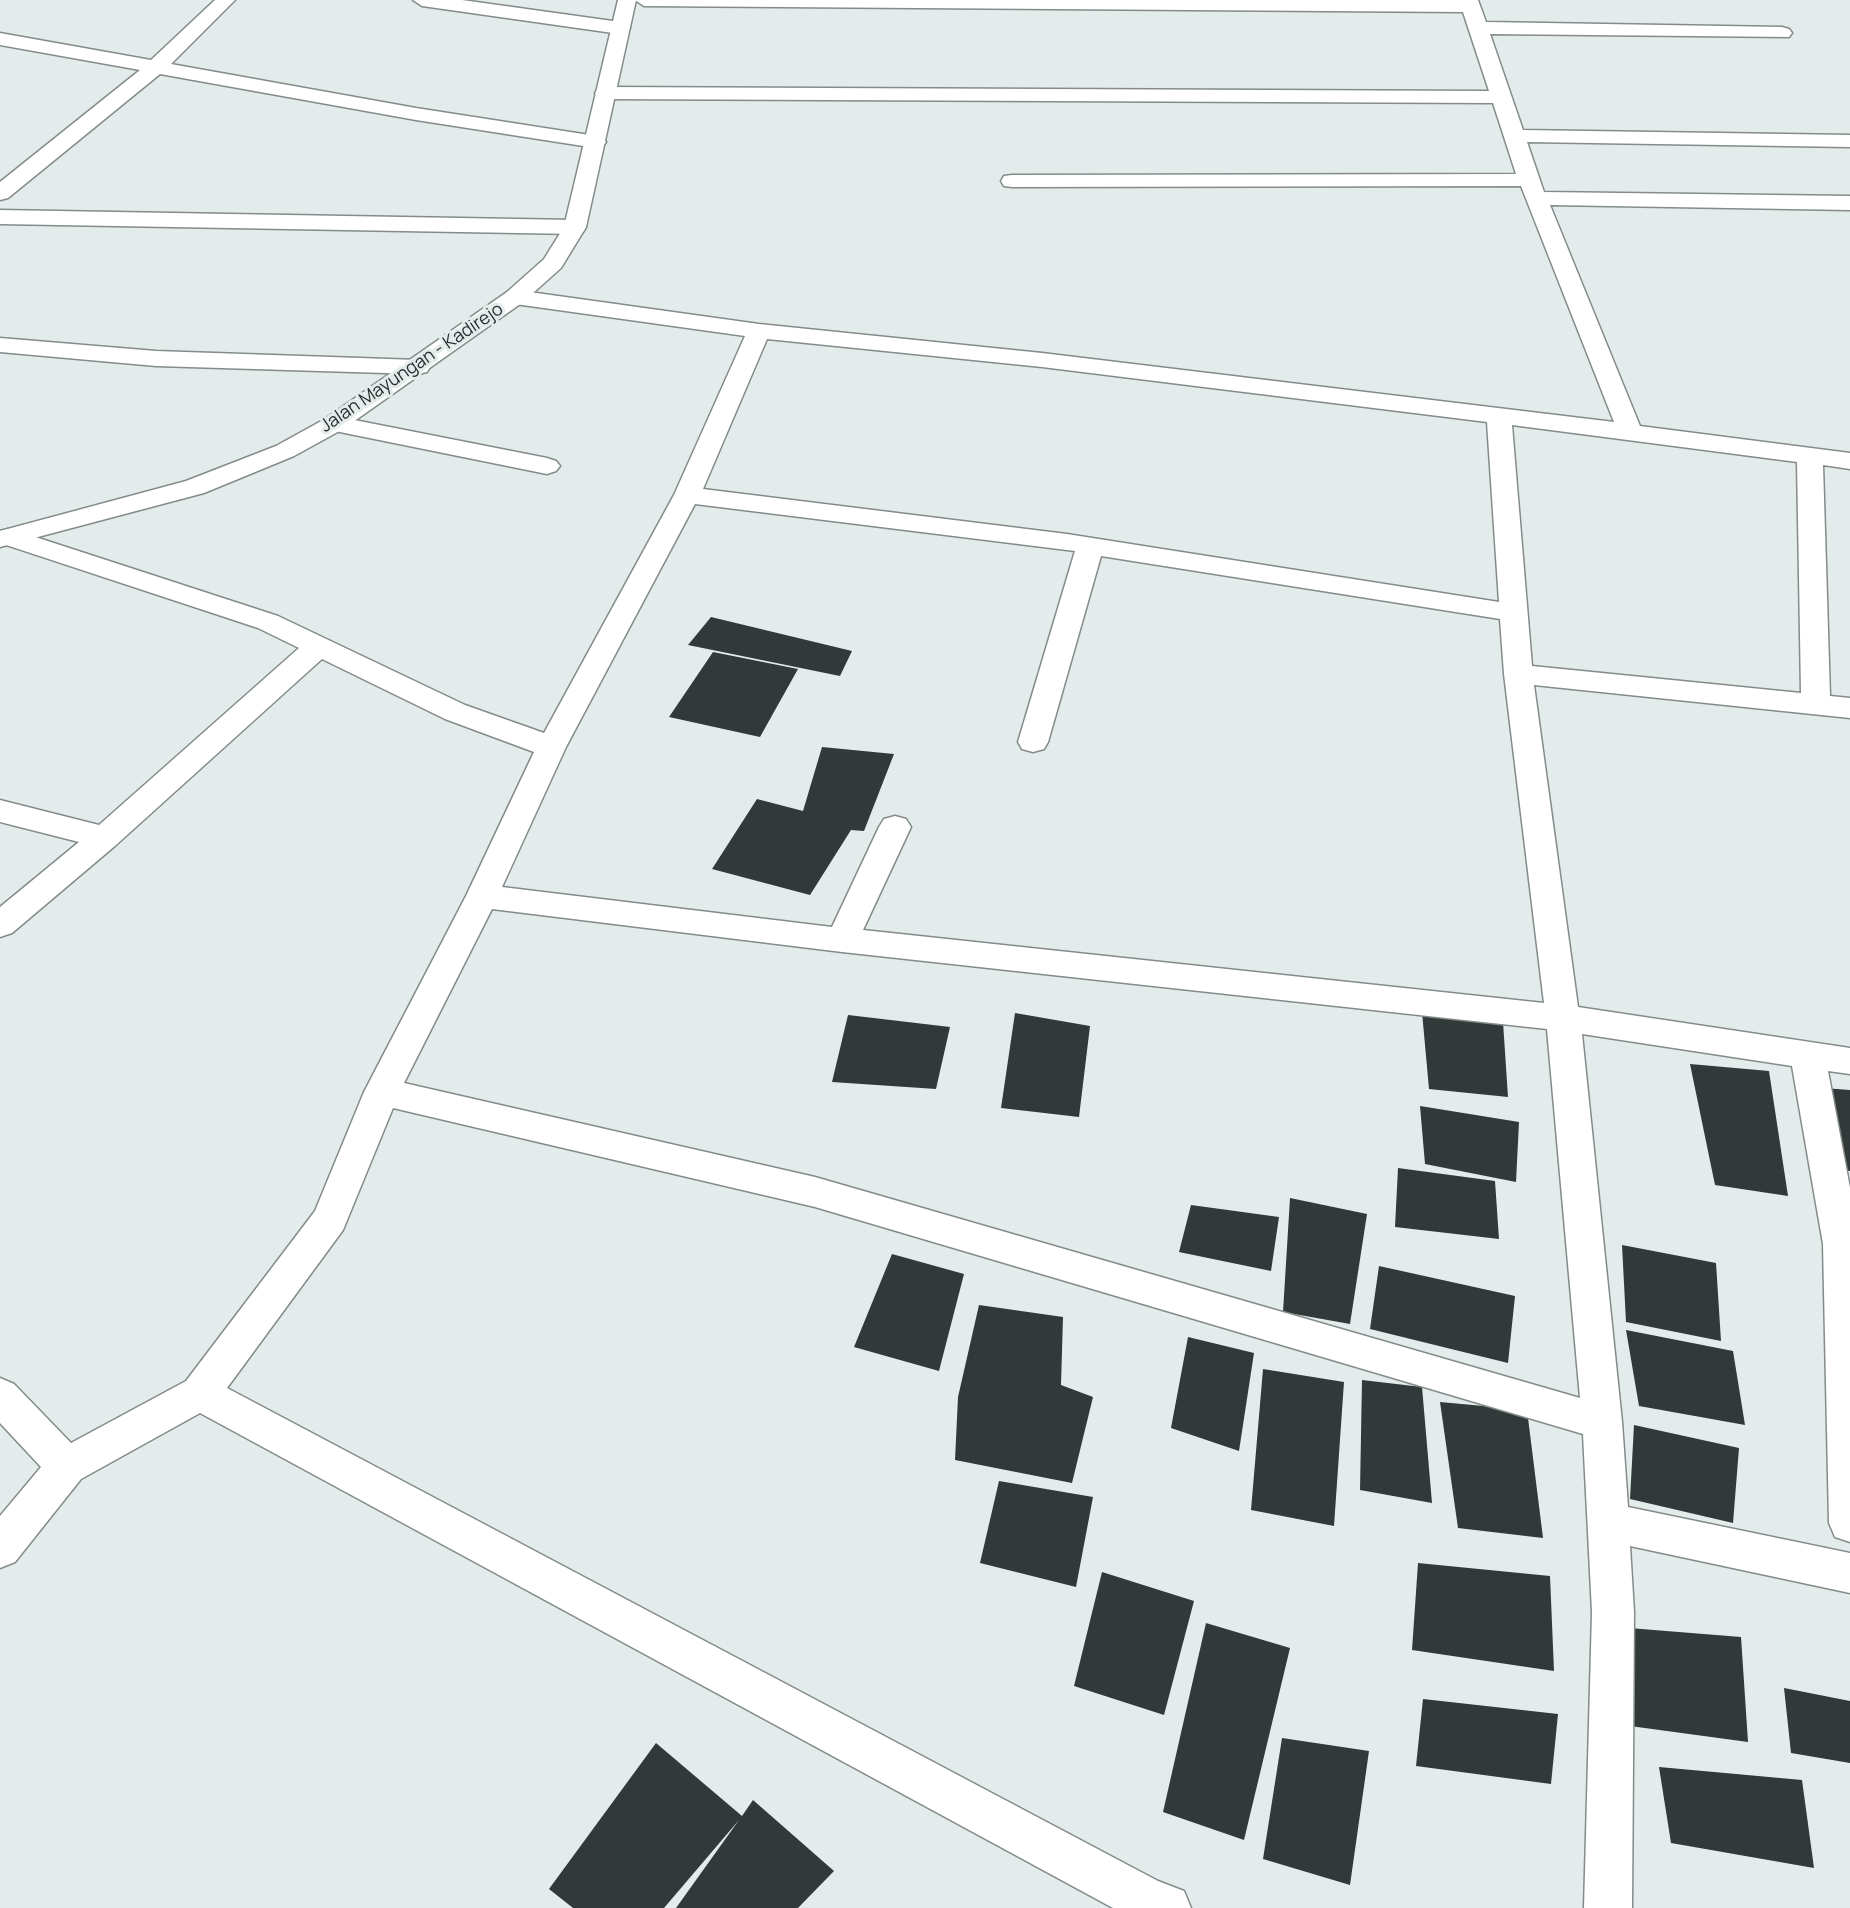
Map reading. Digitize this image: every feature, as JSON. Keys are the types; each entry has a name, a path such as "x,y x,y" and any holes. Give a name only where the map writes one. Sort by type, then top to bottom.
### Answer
{"street":[{"path":"0,193 157,66 226,0"},
{"path":"422,0 620,28"},
{"name":"Jalan Mayungan - Kadirejo","path":"4,538 195,487 285,451 334,424 515,297 553,263 575,227 627,0"},
{"path":"644,0 1470,3 1532,189 1630,432"},
{"path":"1478,28 1782,33"},
{"path":"0,39 416,114 596,142"},
{"path":"605,93 1500,97"},
{"path":"1514,136 1850,141"},
{"path":"1012,181 1532,189 1850,203"},
{"path":"0,217 575,227"},
{"path":"515,297 759,331 1042,360 1850,461"},
{"path":"0,1548 67,1466 200,1393 330,1219 382,1092 483,896 551,747 687,495 759,331"},
{"path":"0,345 62,353 155,360 418,367"},
{"path":"1499,416 1518,674 1563,1018 1602,1422 1613,1612 1608,1908"},
{"path":"334,424 547,466"},
{"path":"1810,456 1816,705"},
{"path":"687,495 1090,546 1515,613"},
{"path":"4,538 268,622 455,712 551,747"},
{"path":"1033,742 1090,546"},
{"path":"0,925 105,837 318,647"},
{"path":"1518,674 1850,708"},
{"path":"0,812 105,837"},
{"path":"842,940 895,827"},
{"path":"483,896 842,940 1563,1018 1850,1062"},
{"path":"1808,1057 1842,1244 1850,1523"},
{"path":"382,1092 815,1192 1602,1422"},
{"path":"200,1393 1144,1899 1167,1908"},
{"path":"0,1396 67,1466"},
{"path":"1608,1522 1850,1573"}],"building":[{"path":"711,617 852,651 840,676 688,645"},
{"path":"713,652 798,669 760,737 669,717"},
{"path":"822,747 894,754 864,831 851,830 810,895 712,869 757,799 803,811"},
{"path":"1422,1012 1503,1022 1508,1097 1429,1089"},
{"path":"1015,1013 1090,1026 1079,1117 1001,1108"},
{"path":"848,1015 950,1027 936,1089 832,1082"},
{"path":"1690,1064 1769,1071 1788,1196 1715,1185"},
{"path":"1824,1088 1850,1090 1850,1171 1840,1170"},
{"path":"1420,1106 1519,1122 1516,1182 1425,1164"},
{"path":"1398,1168 1495,1181 1499,1239 1395,1227"},
{"path":"1290,1198 1367,1214 1350,1324 1283,1312"},
{"path":"1191,1205 1279,1217 1271,1271 1179,1252"},
{"path":"1622,1245 1716,1263 1721,1341 1626,1322"},
{"path":"892,1254 964,1274 939,1371 854,1347"},
{"path":"1379,1266 1515,1296 1508,1363 1370,1329"},
{"path":"979,1305 1063,1317 1061,1385 1093,1397 1072,1483 955,1460 958,1397"},
{"path":"1626,1330 1733,1351 1745,1425 1639,1406"},
{"path":"1188,1337 1254,1353 1239,1451 1171,1428"},
{"path":"1263,1369 1344,1382 1334,1526 1251,1510"},
{"path":"1362,1380 1422,1387 1432,1503 1360,1490"},
{"path":"1440,1402 1527,1410 1543,1538 1458,1528"},
{"path":"1634,1425 1739,1448 1733,1523 1630,1499"},
{"path":"999,1481 1093,1497 1076,1587 980,1563"},
{"path":"1418,1563 1550,1576 1554,1671 1412,1650"},
{"path":"1102,1572 1194,1601 1164,1715 1074,1686"},
{"path":"1206,1623 1290,1648 1244,1840 1163,1812"},
{"path":"1629,1628 1741,1637 1748,1742 1630,1726"},
{"path":"1784,1688 1850,1701 1850,1763 1791,1753"},
{"path":"1423,1699 1558,1714 1551,1784 1416,1766"},
{"path":"1282,1738 1369,1751 1350,1885 1263,1859"},
{"path":"656,1743 742,1816 753,1800 834,1871 798,1908 676,1908 739,1820 664,1908 573,1908 549,1889"},
{"path":"1659,1767 1802,1780 1814,1868 1671,1843"}]}
